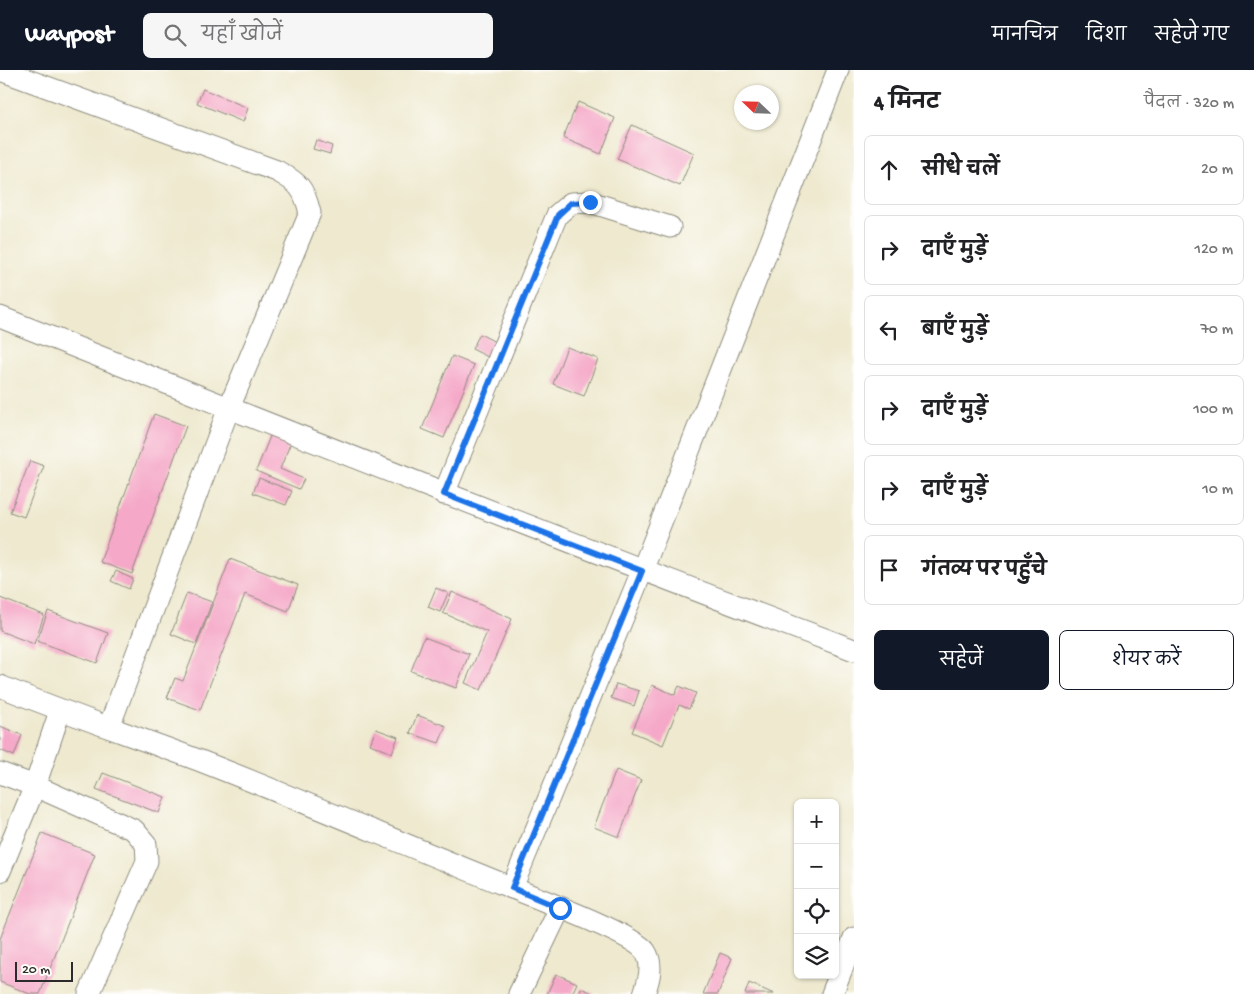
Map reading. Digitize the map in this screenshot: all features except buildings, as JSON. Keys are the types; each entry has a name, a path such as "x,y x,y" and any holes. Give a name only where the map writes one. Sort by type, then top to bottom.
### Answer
{"street":[{"path":"0,70 276,171 297,182 307,199 310,213 229,408 109,727"},
{"path":"512,888 642,571 838,70"},
{"path":"444,494 558,215 571,203 590,202 670,227"},
{"path":"0,317 444,494 642,571 854,650"},
{"path":"0,686 60,711 109,727 199,761 512,888 632,940 645,950 650,965 650,978 644,994"},
{"path":"0,871 35,786 60,711"},
{"path":"0,773 35,786 134,830 146,844 147,861 89,994"},
{"path":"519,994 560,908"},
{"path":"832,994 849,966 854,938"}],"route":[{"path":"560,908 512,888 642,571 444,494 558,215 571,203 590,202"}]}
